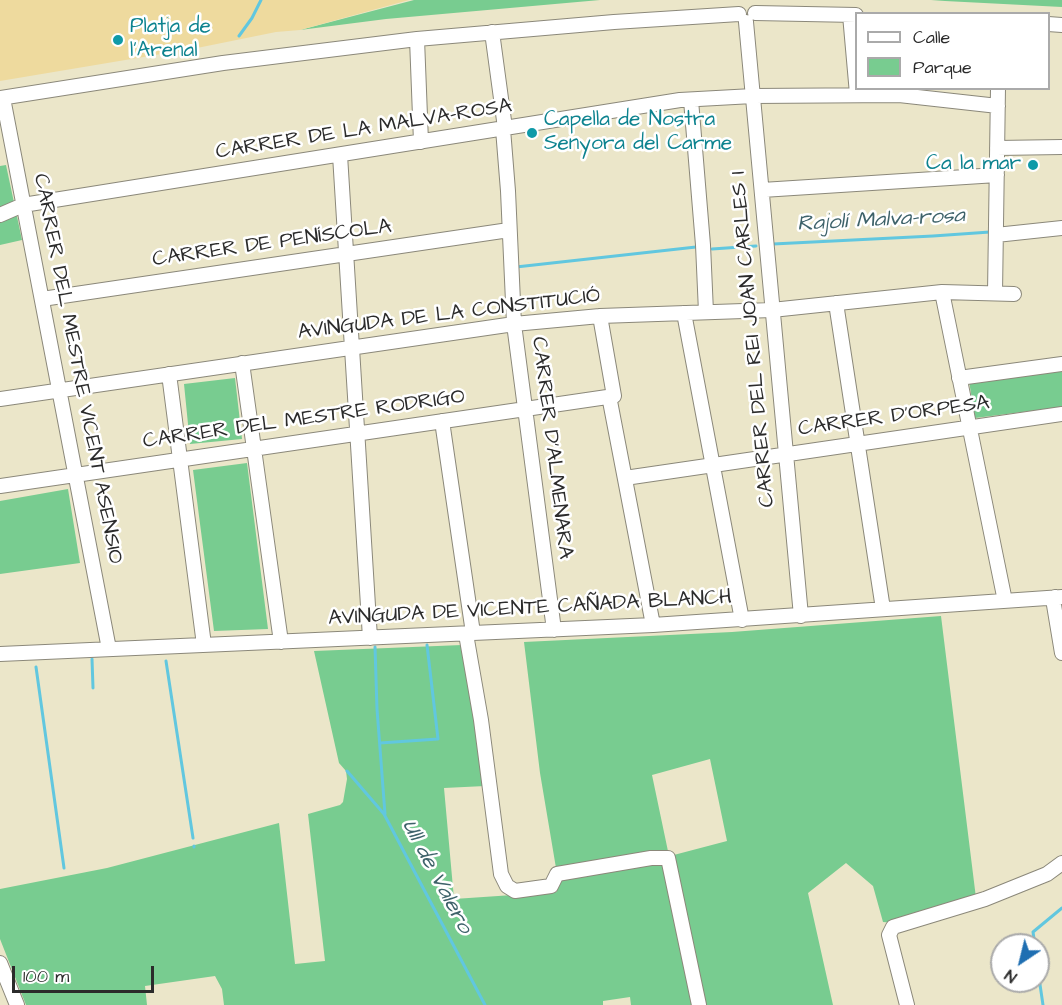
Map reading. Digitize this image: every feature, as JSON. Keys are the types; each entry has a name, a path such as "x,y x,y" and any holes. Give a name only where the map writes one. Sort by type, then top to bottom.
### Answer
{"street":[{"path":"1,98 234,61 417,39 746,16 853,15 855,54"},
{"name":"CARRER DEL REI JOAN CARLES I","path":"746,16 801,616"},
{"name":"CARRER D'ALMENARA","path":"492,32 504,128 514,324 554,630"},
{"path":"417,39 421,142"},
{"path":"857,90 857,94"},
{"path":"995,293 998,90"},
{"name":"CARRER DE LA MALVA-ROSA","path":"0,215 23,205 691,100 753,96 899,94 998,106"},
{"name":"CARRER DEL MESTRE VICENT ASENSIO","path":"1,98 7,153 23,205 110,649"},
{"path":"691,100 706,312"},
{"path":"997,148 1062,147"},
{"path":"340,155 370,638"},
{"path":"762,190 997,176"},
{"path":"996,235 1062,228"},
{"name":"CARRER DE PENÍSCOLA","path":"42,299 509,230"},
{"path":"942,292 1005,601"},
{"name":"AVINGUDA DE LA CONSTITUCIÓ","path":"0,399 514,324 600,316 772,310 942,292 1014,294"},
{"path":"836,303 882,609"},
{"path":"684,313 742,620"},
{"path":"600,316 625,478 653,625"},
{"path":"242,363 282,642"},
{"path":"959,378 1062,364"},
{"path":"168,374 204,645"},
{"name":"CARRER DEL MESTRE RODRIGO","path":"0,486 612,396"},
{"name":"CARRER D'ORPESA","path":"625,478 1062,414"},
{"path":"442,421 501,874 507,886 515,891 550,886 557,874 651,858 668,858 699,1005"},
{"path":"1057,600 1062,653"},
{"name":"AVINGUDA DE VICENTE CAÑADA BLANCH","path":"0,654 653,625 1005,601 1057,600"},
{"path":"907,1005 889,935 893,927 985,899 1047,874 1062,863"},
{"path":"0,963 17,1005"}],"green space":[{"path":"414,0 600,0 386,19 300,30"},
{"path":"931,0 1062,0 1062,7 945,1"},
{"path":"6,165 22,240 0,245 0,166"},
{"path":"1062,369 1062,407 975,418 969,381"},
{"path":"235,378 242,439 190,444 184,384"},
{"path":"247,463 268,629 214,631 193,470"},
{"path":"68,489 80,563 0,574 0,501"},
{"path":"941,616 976,898 895,923 883,922 873,886 846,863 808,893 833,1005 703,1005 670,856 727,841 710,759 652,775 669,856 556,868 540,773 524,642 732,632"},
{"path":"462,645 485,786 444,788 454,899 557,892 556,883 566,876 651,861 665,865 697,1005 631,1005 630,997 603,1001 603,1005 224,1005 222,989 215,976 145,986 147,1005 26,1005 0,939 0,889 107,868 279,823 295,964 325,961 308,814 340,805 343,802 347,779 346,771 339,763 314,651"}],"sand":[{"name":"Platja de l'Arenal","path":"0,0 409,0 300,30 276,32 197,48 0,81"}],"waterway":[{"path":"239,36 261,0"},
{"name":"Rajolí Malva-rosa","path":"773,244 990,232"},
{"name":"Rajolí Malva-rosa","path":"712,249 756,246"},
{"name":"Rajolí Malva-rosa","path":"516,267 696,247"},
{"path":"380,743 438,739 427,645"},
{"path":"375,647 385,814"},
{"path":"92,659 93,688"},
{"path":"166,661 193,838"},
{"path":"36,667 64,868"},
{"name":"Ull de Valero","path":"347,771 384,814 485,1005"},
{"path":"1033,933 1062,908"},
{"path":"1041,993 1043,1005"}],"place":[{"name":"Platja de l'Arenal","path":"118,40"},
{"name":"Capella de Nostra Senyora del Carme","path":"532,133"},
{"name":"Ca la mar","path":"1033,165"}]}
